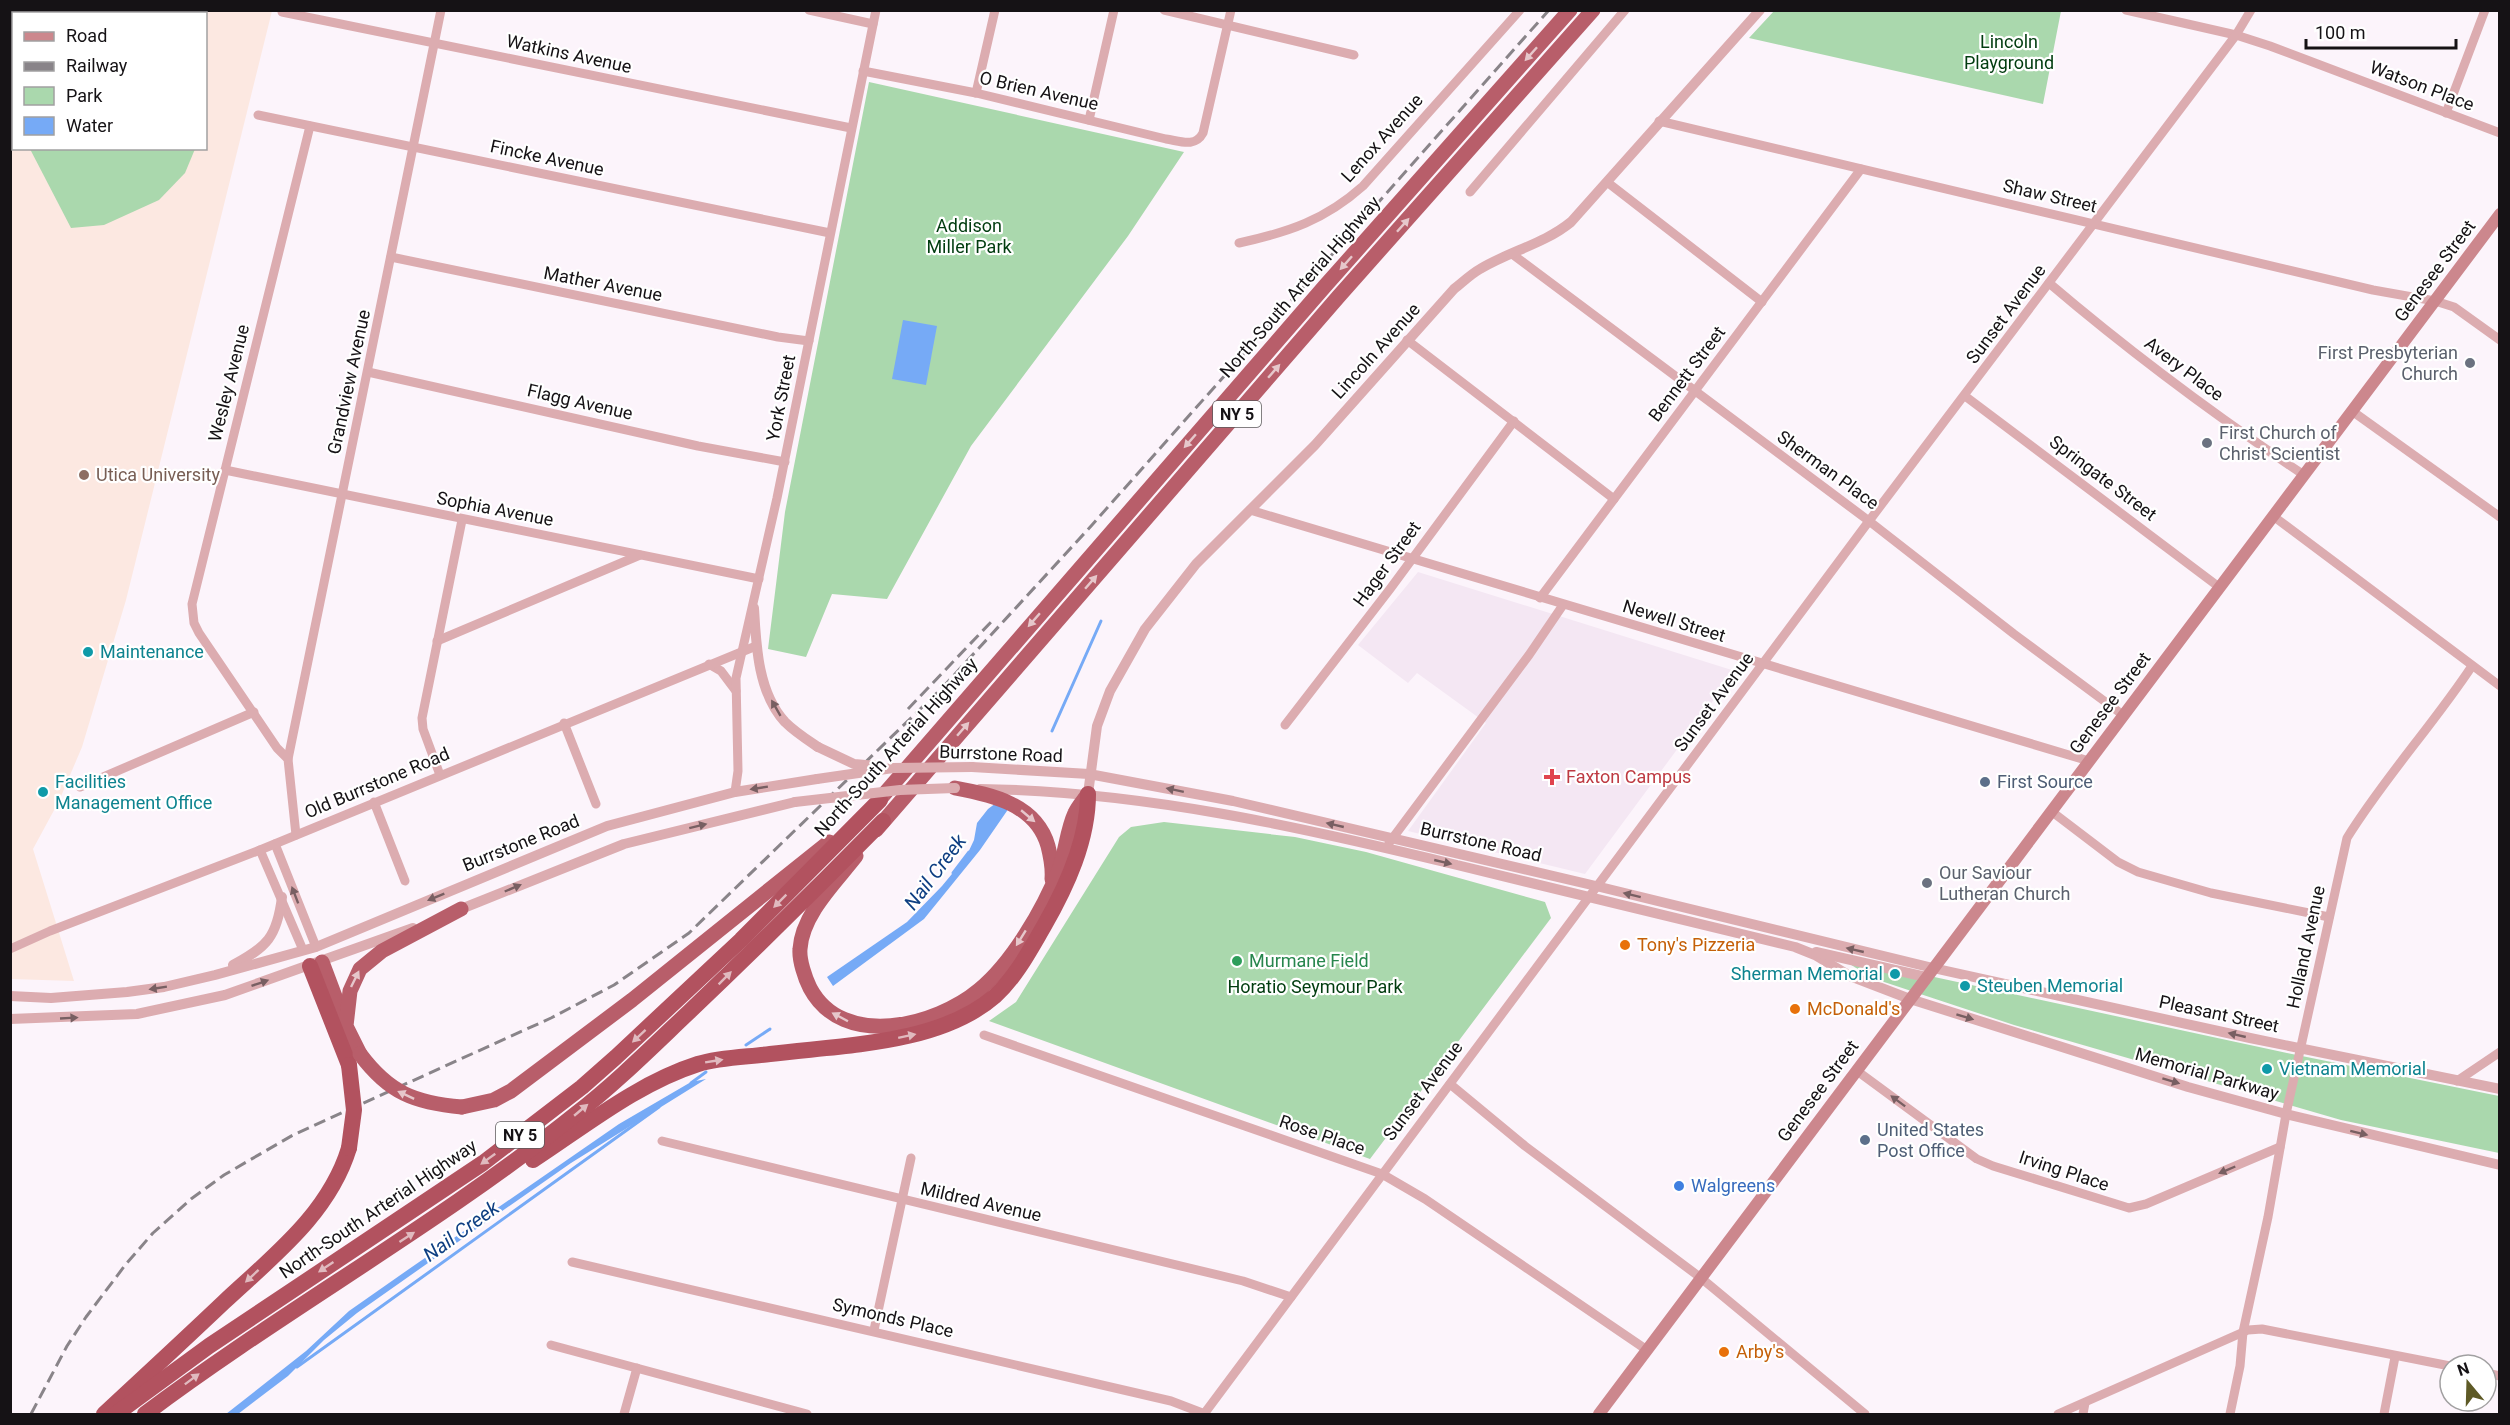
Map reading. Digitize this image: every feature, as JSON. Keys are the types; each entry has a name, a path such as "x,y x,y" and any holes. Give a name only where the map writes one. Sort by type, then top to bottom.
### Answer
{"highway":[{"name":"North-South Arterial Highway","path":"116,1414 227,1334 483,1163 582,1086 741,940 880,800 1317,295 1570,10"},
{"name":"North-South Arterial Highway","path":"145,1414 199,1374 461,1199 578,1113 637,1061 883,820 1339,296 1593,10"},
{"path":"954,788 1006,801 1033,819 1045,838 1052,861 1050,888"},
{"path":"883,820 820,904 803,934 799,950 807,981 825,1008 840,1018 867,1025 896,1025 932,1016 964,1001 1001,968 1042,904 1065,853 1075,813 1088,794"},
{"path":"461,1199 530,1162 616,1105 659,1080 698,1064 904,1037 950,1024 968,1015 996,996 1021,965 1058,902 1070,875 1088,817 1088,794"},
{"path":"316,964 354,1060 371,1069 398,1092 432,1105 462,1107 494,1100 511,1091 632,1000 880,800"},
{"path":"346,1026 350,991 360,969 368,960 461,909"},
{"path":"104,1414 297,1234 326,1200 343,1169 349,1148 354,1110 354,1060 346,1026 316,964"}],"main road":[{"name":"Genesee Street","path":"1599,1414 2499,214"}],"street":[{"name":"Grandview Avenue","path":"288,759 441,10"},
{"path":"809,10 873,24"},
{"name":"York Street","path":"735,792 738,760 736,691 742,651 754,608 785,462 876,10"},
{"path":"976,93 995,10"},
{"path":"1089,120 1114,10"},
{"path":"1164,10 1354,55"},
{"path":"1228,26 1231,10"},
{"name":"Lenox Avenue","path":"1239,243 1281,234 1320,218 1344,203 1363,186 1520,10"},
{"path":"1470,192 1625,10"},
{"name":"Lincoln Avenue","path":"1088,794 1097,726 1110,691 1145,629 1196,564 1315,445 1454,289 1480,269 1558,233 1571,222 1760,10"},
{"name":"Watson Place","path":"2126,10 2270,46 2499,133"},
{"name":"Sunset Avenue","path":"1204,1414 1869,521 2236,36 2251,10"},
{"path":"2446,113 2485,10"},
{"name":"Watkins Avenue","path":"282,12 851,128"},
{"name":"O Brien Avenue","path":"863,71 976,93 1166,139 1194,143 1199,141 1203,134 1228,26"},
{"name":"Fincke Avenue","path":"258,115 830,233"},
{"name":"Shaw Street","path":"1659,121 2373,290 2435,301 2466,314 2499,340"},
{"name":"Wesley Avenue","path":"288,759 277,748 199,633 192,614 192,604 310,126"},
{"name":"Bennett Street","path":"1540,598 1861,169"},
{"path":"1607,182 1762,302"},
{"name":"Sherman Place","path":"1512,254 1869,521 2123,715"},
{"name":"Mather Avenue","path":"391,257 778,337 809,341"},
{"name":"Avery Place","path":"2049,283 2095,323 2304,475"},
{"path":"1407,340 1614,499"},
{"name":"Flagg Avenue","path":"368,372 698,446 785,462"},
{"name":"Springate Street","path":"1965,396 2219,587"},
{"path":"2352,411 2499,517"},
{"name":"Hager Street","path":"1285,725 1390,589 1514,421"},
{"name":"Sophia Avenue","path":"225,470 759,579"},
{"name":"Newell Street","path":"1250,510 2089,761"},
{"path":"2273,516 2499,686"},
{"path":"440,775 423,729 422,718 462,520"},
{"path":"437,641 640,555"},
{"path":"1389,843 1529,655 1563,605"},
{"path":"754,608 756,646 767,693 783,720 818,747 854,764 892,768"},
{"name":"Old Burrstone Road","path":"10,949 50,931 275,844 564,723 756,646"},
{"path":"709,664 721,671 736,691"},
{"name":"Holland Avenue","path":"2230,1414 2240,1366 2242,1332 2268,1216 2286,1114 2347,838 2361,815 2446,706 2472,666"},
{"path":"80,787 254,712"},
{"path":"564,723 596,804"},
{"path":"288,759 296,835"},
{"name":"Burrstone Road","path":"10,996 51,998 164,987 316,947 607,826 735,792 892,768 972,767 1089,774 1233,801 1588,897 1795,947 1815,955 1850,976 1910,999"},
{"name":"Burrstone Road","path":"10,1019 137,1014 225,995 316,964 624,844 795,802 900,790 954,788 1088,794 1389,843 1596,886 1930,973"},
{"path":"374,802 405,881"},
{"path":"2051,811 2118,862 2138,872 2211,893 2329,917"},
{"path":"275,844 316,947 316,964"},
{"path":"260,850 303,950 316,964"},
{"path":"215,975 258,952 271,939 280,913 282,897"},
{"path":"1795,947 1930,973"},
{"name":"Pleasant Street","path":"1930,973 2499,1089"},
{"name":"Memorial Parkway","path":"1910,999 2188,1087 2286,1114 2499,1165"},
{"name":"Rose Place","path":"984,1035 1382,1174 1425,1199 1647,1350"},
{"path":"2457,1081 2499,1052"},
{"name":"Irving Place","path":"1856,1070 1977,1158 1993,1166 2129,1208 2146,1204 2280,1147"},
{"path":"1450,1084 1525,1146 1701,1278 1864,1414"},
{"name":"Mildred Avenue","path":"662,1141 1243,1281 1291,1297"},
{"path":"874,1330 911,1158"},
{"name":"Symonds Place","path":"572,1262 874,1330 1171,1401 1204,1414"},
{"path":"2058,1414 2242,1332 2262,1329 2438,1364"},
{"path":"551,1345 807,1414"},
{"path":"2384,1414 2395,1357"},
{"path":"624,1414 637,1368"},
{"path":"2083,1414 2085,1403"}],"shaded area":[{"name":"Utica University","path":"11,11 272,11 126,600 82,747 59,801 33,849 74,981 11,979"},
{"name":"Faxton Campus","path":"1418,572 1735,671 1585,874 1408,831 1486,723 1417,673 1408,683 1358,645"}],"green space":[{"name":"Lincoln Playground","path":"1774,11 2061,11 2043,104 1749,38"},
{"name":"Addison Miller Park","path":"869,82 1184,152 1128,236 971,446 887,599 832,594 806,657 768,649 785,512"},
{"path":"31,150 195,150 185,173 159,200 104,225 71,228"},
{"name":"Horatio Seymour Park","path":"1164,822 1295,837 1366,852 1545,902 1551,918 1370,1159 989,1021 1016,1002 1119,837 1131,827"},
{"path":"1837,956 2499,1096 2499,1153 2341,1120 2014,1025 1872,978"}],"water":[{"path":"903,320 937,326 926,385 892,379"},
{"path":"996,803 1009,808 980,850 924,919 833,986 827,977 907,922 942,886 966,857 974,840 977,823"},
{"path":"706,1079 571,1163 482,1225 357,1313 324,1340 288,1376 238,1414 226,1414 306,1351 349,1311 409,1269 619,1124 691,1082"}],"waterway":[{"name":"Nail Creek","path":"1052,731 1101,621"},
{"name":"Nail Creek","path":"953,873 969,852"},
{"name":"Nail Creek","path":"746,1045 770,1029"},
{"name":"Nail Creek","path":"691,1083 706,1072"},
{"name":"Nail Creek","path":"297,1367 659,1107"}],"railway":[{"path":"31,1414 67,1346 86,1317 153,1233 191,1199 224,1175 293,1135 551,1018 614,985 689,933 944,686 1092,525 1549,10"},
{"path":"908,709 991,622"}],"place":[{"name":"First Presbyterian Church","path":"2470,363"},
{"name":"First Church of Christ Scientist","path":"2207,443"},
{"name":"Utica University","path":"84,475"},
{"name":"Maintenance","path":"88,652"},
{"name":"Faxton Campus","path":"1552,777"},
{"name":"First Source","path":"1985,782"},
{"name":"Facilities Management Office","path":"43,792"},
{"name":"Our Saviour Lutheran Church","path":"1927,883"},
{"name":"Tony's Pizzeria","path":"1625,945"},
{"name":"Murmane Field","path":"1237,961"},
{"name":"Sherman Memorial","path":"1895,974"},
{"name":"Steuben Memorial","path":"1965,986"},
{"name":"McDonald's","path":"1795,1009"},
{"name":"Vietnam Memorial","path":"2267,1069"},
{"name":"United States Post Office","path":"1865,1140"},
{"name":"Walgreens","path":"1679,1186"},
{"name":"Arby's","path":"1724,1352"}]}
